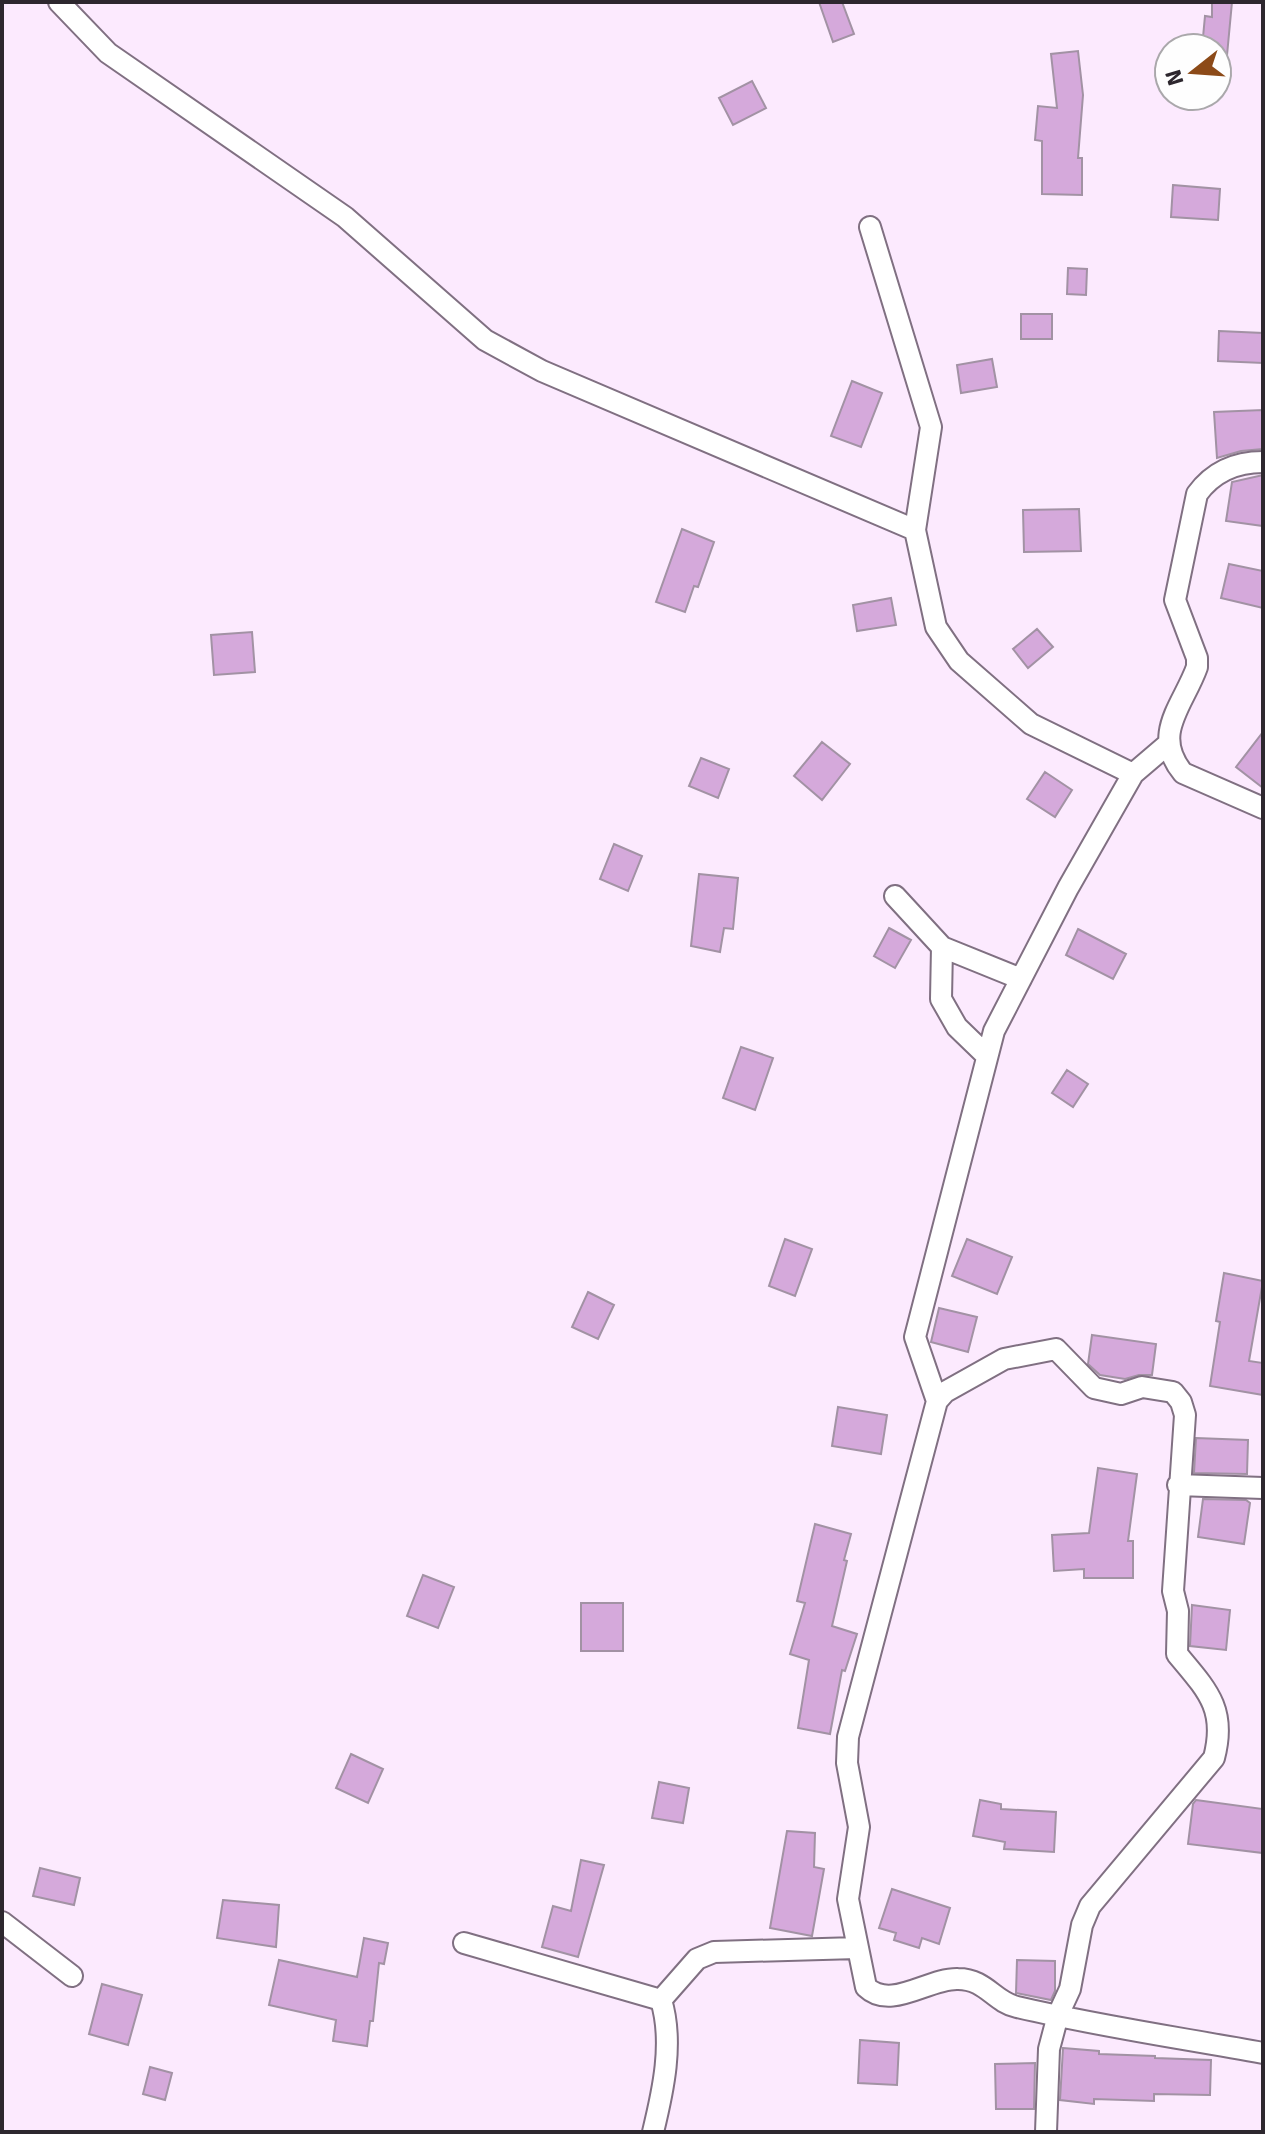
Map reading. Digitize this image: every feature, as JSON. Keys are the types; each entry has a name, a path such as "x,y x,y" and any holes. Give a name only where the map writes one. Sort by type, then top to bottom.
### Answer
{"street":[{"path":"59,2 108,53 345,217 485,340 542,371 915,530"},
{"path":"870,227 931,427 915,530 936,627 959,661 1031,724 1133,774"},
{"path":"1263,462 1243,462 1225,470 1206,482 1197,494 1175,600 1197,658 1197,667 1169,727 1168,744 1175,763 1183,773 1263,808"},
{"path":"937,1401 915,1337 994,1031 1068,888 1133,774 1168,744"},
{"path":"895,896 942,947 1021,979"},
{"path":"942,947 941,999 957,1027 987,1056"},
{"path":"1046,2132 1049,2049 1058,2015 1070,1989 1082,1925 1090,1906 1214,1758 1220,1736 1219,1722 1207,1689 1177,1654 1178,1611 1173,1591 1185,1415 1181,1402 1173,1392 1142,1387 1121,1394 1094,1388 1056,1349 1004,1359 945,1392 937,1401 848,1737 847,1763 859,1827 848,1899 866,1987 874,1994 891,1997 931,1983 958,1979 980,1982 1012,2006 1058,2015 1263,2053"},
{"path":"1178,1485 1263,1488"},
{"path":"2,1922 72,1976"},
{"path":"464,1943 661,2000"},
{"path":"661,2000 697,1959 714,1952 857,1948"},
{"path":"653,2132 664,2085 667,2019 661,2000"}],"building":[{"path":"819,2 842,2 854,34 833,42"},
{"path":"1212,2 1232,2 1229,32 1204,32 1205,16 1212,17"},
{"path":"1078,51 1083,95 1078,158 1082,158 1082,195 1042,194 1042,141 1035,140 1038,106 1057,108 1051,54"},
{"path":"752,81 766,108 733,125 719,98"},
{"path":"1173,185 1220,189 1218,220 1171,217"},
{"path":"1068,268 1087,269 1086,295 1067,294"},
{"path":"1021,314 1052,314 1052,339 1021,339"},
{"path":"1219,331 1263,333 1263,363 1218,361"},
{"path":"992,359 997,387 961,393 957,365"},
{"path":"852,381 882,393 861,447 831,436"},
{"path":"1263,410 1263,449 1217,458 1214,412"},
{"path":"1263,475 1263,526 1226,521 1232,482"},
{"path":"1079,509 1081,551 1024,552 1023,510"},
{"path":"682,529 714,542 698,587 694,586 685,612 656,602"},
{"path":"1229,564 1263,571 1263,608 1221,598"},
{"path":"891,598 896,625 857,631 853,605"},
{"path":"1037,629 1053,647 1028,668 1013,649"},
{"path":"252,632 255,672 214,675 211,635"},
{"path":"1263,732 1263,788 1236,767"},
{"path":"822,742 850,764 822,800 794,776"},
{"path":"701,758 729,769 718,798 689,786"},
{"path":"1045,772 1072,790 1055,817 1027,799"},
{"path":"614,844 642,856 628,891 600,879"},
{"path":"699,874 738,878 733,929 724,928 720,952 691,946"},
{"path":"889,928 911,940 895,968 874,956"},
{"path":"1078,929 1126,954 1113,979 1066,955"},
{"path":"741,1047 773,1058 755,1110 723,1098"},
{"path":"1067,1070 1088,1084 1073,1107 1052,1093"},
{"path":"785,1239 812,1249 795,1296 769,1286"},
{"path":"967,1239 1012,1257 997,1294 952,1276"},
{"path":"1224,1273 1263,1281 1249,1361 1263,1363 1263,1395 1210,1386"},
{"path":"588,1292 614,1305 598,1339 572,1327"},
{"path":"939,1308 977,1317 968,1352 931,1342"},
{"path":"1092,1335 1156,1344 1152,1375 1125,1379 1100,1375 1088,1364"},
{"path":"838,1407 887,1415 881,1454 832,1446"},
{"path":"1196,1438 1248,1440 1247,1474 1194,1473"},
{"path":"1098,1468 1137,1474 1128,1541 1133,1541 1133,1578 1084,1578 1084,1569 1054,1571 1052,1535 1089,1533"},
{"path":"1203,1499 1246,1500 1250,1503 1244,1544 1198,1537"},
{"path":"815,1524 851,1534 832,1626 857,1634 845,1671 842,1670 830,1734 798,1728 809,1660 790,1654 805,1603 797,1601"},
{"path":"423,1575 454,1587 438,1628 407,1616"},
{"path":"581,1603 623,1603 623,1651 581,1651"},
{"path":"1192,1605 1230,1610 1226,1650 1190,1646"},
{"path":"351,1754 383,1769 368,1803 336,1788"},
{"path":"659,1782 689,1788 683,1823 652,1818"},
{"path":"980,1800 1001,1804 1001,1809 1056,1812 1054,1852 1004,1849 1005,1842 973,1836"},
{"path":"1196,1800 1263,1809 1263,1853 1188,1844"},
{"path":"787,1831 815,1833 814,1867 824,1869 812,1936 770,1928"},
{"path":"581,1860 604,1865 578,1957 542,1947 553,1906 571,1911"},
{"path":"40,1868 80,1878 74,1905 33,1896"},
{"path":"892,1889 950,1908 939,1944 922,1938 919,1948 894,1940 896,1933 879,1928"},
{"path":"223,1900 279,1905 276,1947 217,1938"},
{"path":"364,1938 388,1943 384,1964 379,1963 367,2046 333,2041 336,2020 269,2005 279,1960 357,1977"},
{"path":"1017,1960 1055,1961 1055,1991 1051,2000 1016,1993"},
{"path":"102,1984 142,1995 128,2045 89,2034"},
{"path":"860,2040 899,2043 897,2085 858,2083"},
{"path":"1063,2048 1099,2051 1099,2054 1211,2060 1210,2095 1154,2094 1154,2101 1094,2099 1094,2104 1060,2100"},
{"path":"1035,2063 1034,2109 996,2109 995,2064"},
{"path":"150,2067 172,2073 165,2100 143,2094"}]}
